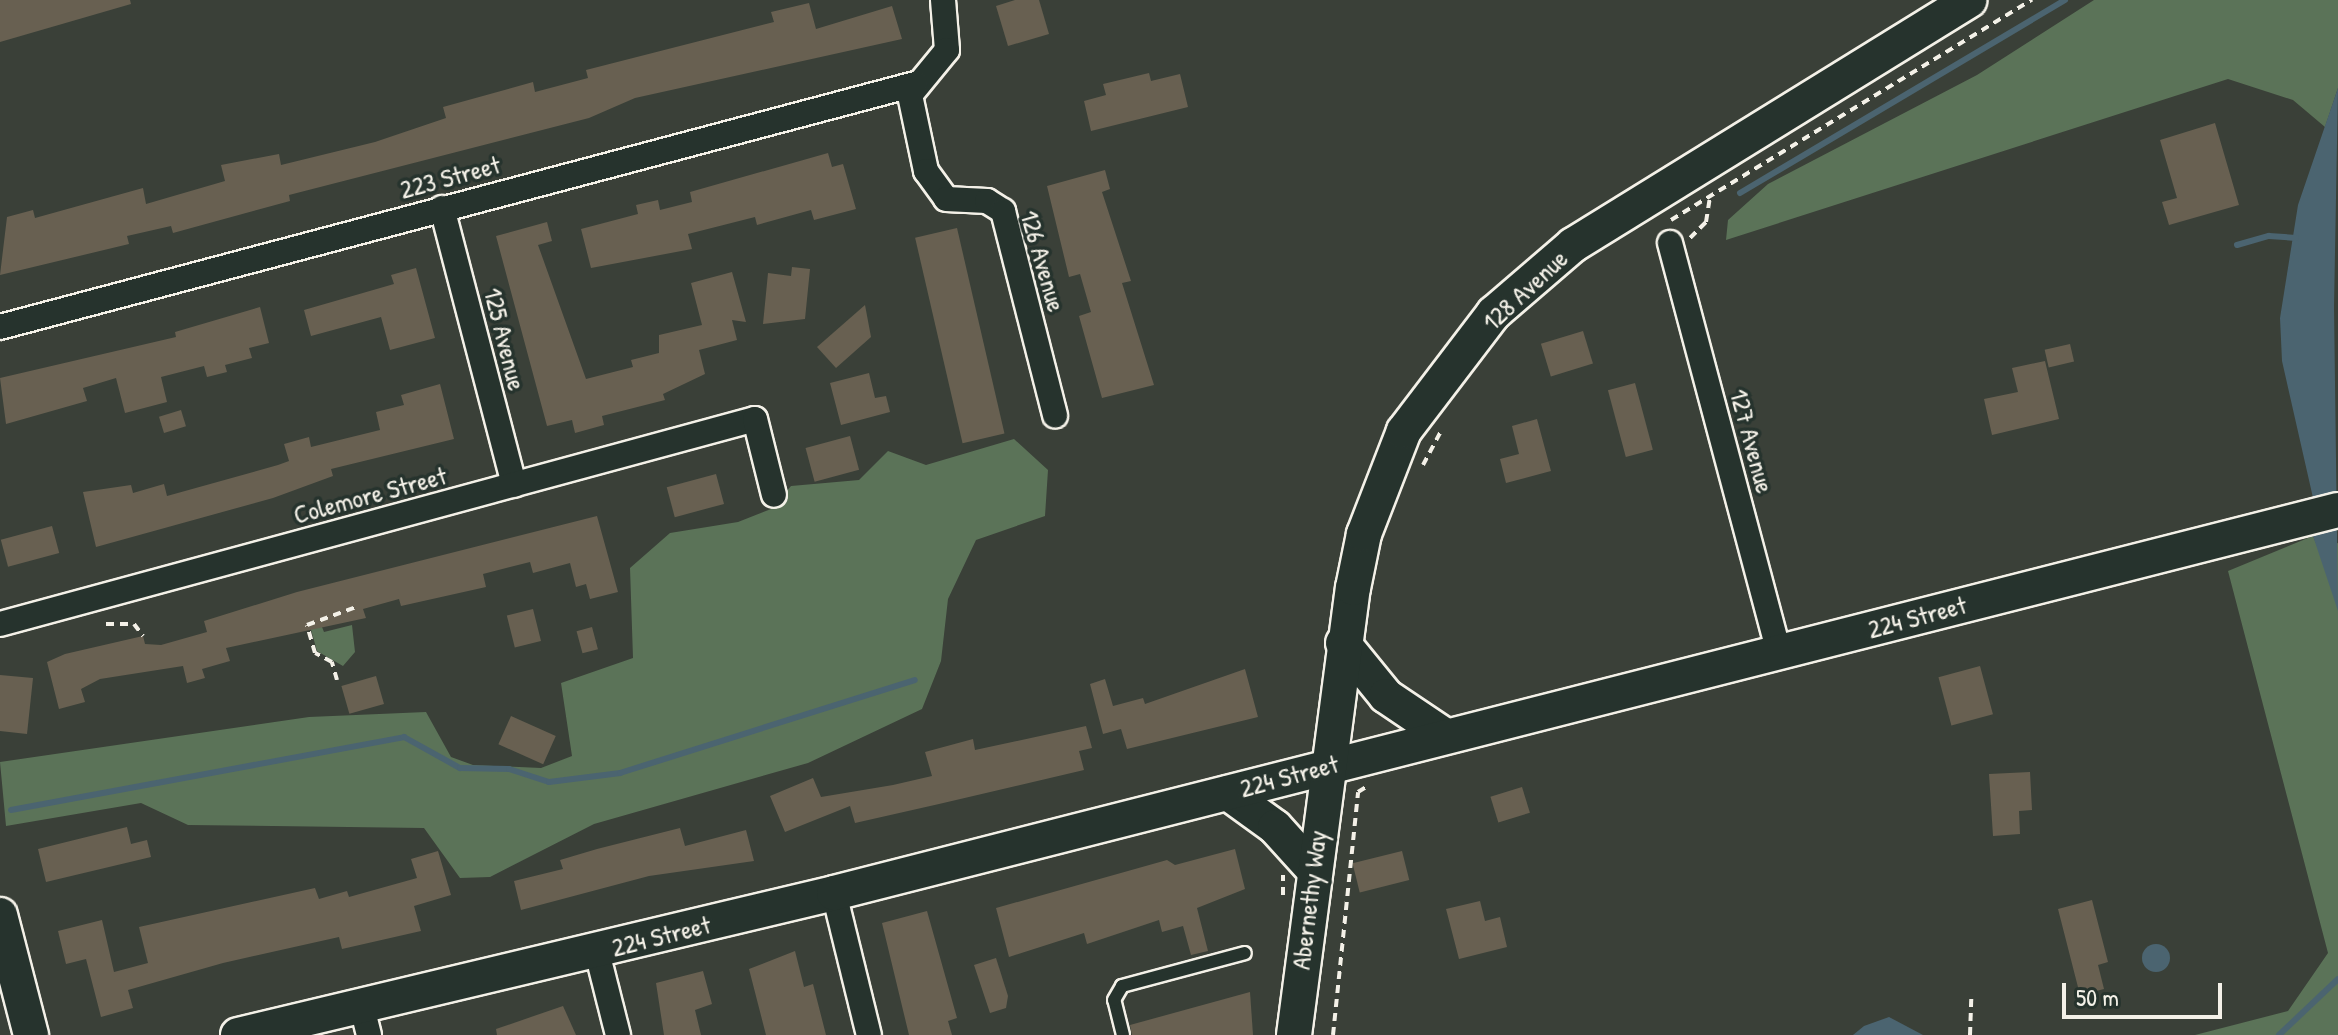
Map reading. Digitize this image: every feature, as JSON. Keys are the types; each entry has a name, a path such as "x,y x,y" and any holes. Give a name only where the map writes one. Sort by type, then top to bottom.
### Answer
{"street":[{"path":"915,84 947,50 943,0"},
{"name":"128 Avenue","path":"1326,765 1343,643 1364,534 1404,431 1494,313 1608,221 1969,0"},
{"name":"223 Street","path":"0,327 915,84"},
{"name":"126 Avenue","path":"915,84 910,110 931,185 946,199 997,204 1008,222 1055,415"},
{"name":"125 Avenue","path":"442,208 514,485"},
{"name":"127 Avenue","path":"1669,239 1779,653"},
{"name":"Colemore Street","path":"0,624 755,419 774,495"},
{"name":"224 Street","path":"238,1035 365,1021 597,952 2322,514"},
{"path":"1343,643 1386,696 1444,735"},
{"name":"Abernethy Way","path":"1294,1035 1297,863 1326,765"},
{"path":"1228,793 1275,827 1297,863"},
{"path":"834,893 869,1035"},
{"path":"0,915 31,1035"},
{"path":"597,952 618,1035"}],"lane":[{"path":"1123,1035 1114,1000 1122,986 1245,953"}],"path":[{"path":"1669,239 1710,196 2032,0"},
{"path":"1669,239 1706,222 1710,196"},
{"path":"1420,468 1445,424"},
{"path":"337,680 332,662 315,653 307,625 356,607"},
{"path":"106,624 134,624 143,636"},
{"path":"1333,1035 1358,792 1369,779"},
{"path":"1283,899 1297,863"},
{"path":"1970,1035 1971,998"}],"green space":[{"path":"2094,0 2338,0 2338,88 2325,127 2293,100 2228,79 1726,240 1728,220 1768,184 1977,75"},
{"path":"1014,439 1048,470 1045,516 976,540 948,599 941,661 922,709 808,763 594,824 490,877 460,878 424,828 188,825 141,803 6,826 0,762 309,717 426,712 451,757 473,765 541,768 572,756 561,683 633,658 630,568 670,533 738,522 771,509 791,486 859,480 888,451 926,465"},
{"path":"2313,536 2318,548 2338,543 2338,1035 2195,1035 2288,1011 2328,953 2228,571"},
{"path":"320,622 324,632 352,625 355,652 343,666 317,651 310,626"}],"water":[{"path":"2338,88 2334,307 2338,611 2313,536 2316,511 2282,361 2280,318 2298,205"},
{"path":"2156,944 2166,948 2170,958 2166,968 2156,972 2146,968 2142,958 2146,948"},
{"path":"1889,1017 1923,1035 1853,1035 1864,1026"}],"building":[{"path":"0,0 130,0 131,4 0,42"},
{"path":"1015,0 1039,0 1049,34 1008,46 996,6"},
{"path":"809,3 816,29 892,6 902,39 635,98 589,118 289,195 290,201 173,233 171,226 127,236 129,244 0,275 7,217 33,210 35,218 143,188 146,204 225,181 221,165 279,154 281,165 375,142 446,118 443,107 533,82 535,92 588,78 586,70 774,22 771,12"},
{"path":"1149,73 1151,81 1180,74 1188,107 1091,131 1084,101 1106,95 1103,84"},
{"path":"2215,123 2239,205 2169,225 2162,202 2177,198 2160,140"},
{"path":"828,153 832,167 843,164 856,209 814,220 811,210 757,225 755,217 688,234 692,249 591,268 581,229 638,214 636,205 658,200 660,210 692,202 690,192"},
{"path":"1105,170 1110,189 1102,192 1131,281 1122,283 1154,385 1102,398 1079,316 1091,312 1080,274 1069,277 1047,186"},
{"path":"547,222 552,241 538,245 586,379 633,367 631,360 659,353 659,335 702,325 691,283 732,272 746,322 732,320 737,340 699,350 705,374 663,394 665,400 602,416 604,425 575,433 572,420 547,426 496,236"},
{"path":"957,228 1004,434 963,443 915,238"},
{"path":"792,267 810,269 805,319 763,324 768,273 791,276"},
{"path":"416,268 435,338 390,350 381,317 311,336 304,310 394,284 391,275"},
{"path":"865,305 871,337 836,368 817,347"},
{"path":"260,307 269,343 249,348 252,358 225,365 227,372 207,377 204,366 161,377 167,402 125,413 116,378 83,388 87,401 6,424 0,378 176,337 175,332"},
{"path":"1583,331 1593,364 1551,376 1541,344"},
{"path":"2070,344 2074,362 2049,367 2045,350"},
{"path":"2045,361 2059,419 1992,435 1984,399 2018,392 2012,368"},
{"path":"869,373 875,398 886,396 890,412 841,425 830,383"},
{"path":"1635,383 1653,450 1626,457 1608,390"},
{"path":"440,384 454,439 331,469 333,476 273,498 96,547 83,492 131,485 133,493 164,484 167,496 278,465 289,461 284,444 309,437 311,447 380,430 376,412 404,405 401,395"},
{"path":"181,410 186,426 164,433 159,417"},
{"path":"1537,419 1551,471 1506,483 1500,459 1519,454 1512,426"},
{"path":"850,436 859,470 815,482 806,448"},
{"path":"716,474 724,504 675,517 667,487"},
{"path":"597,516 618,592 590,599 586,584 576,587 570,563 533,573 530,562 483,574 486,587 401,606 399,599 363,609 366,618 226,648 230,661 202,669 205,678 187,683 183,666 100,679 81,689 85,702 59,709 47,662 65,654 143,636 145,644 161,645 207,632 204,621 297,592"},
{"path":"52,526 59,553 8,567 1,540"},
{"path":"533,609 541,641 515,648 507,616"},
{"path":"592,627 598,649 582,653 577,631"},
{"path":"1980,666 1993,714 1951,725 1938,677"},
{"path":"1245,669 1258,717 1127,749 1121,729 1103,734 1090,684 1105,679 1113,706 1143,698 1145,704"},
{"path":"0,675 33,678 27,734 0,731"},
{"path":"376,676 384,704 349,714 341,686"},
{"path":"511,716 556,736 543,764 498,744"},
{"path":"1086,726 1092,748 1079,751 1084,770 855,823 850,806 785,832 770,796 813,778 821,797 893,785 932,776 925,752 973,739 975,750"},
{"path":"2030,772 2032,810 2019,811 2020,834 1993,836 1989,774"},
{"path":"1522,787 1530,813 1498,822 1490,797"},
{"path":"127,827 131,844 147,840 151,857 46,882 38,849"},
{"path":"680,828 685,846 746,830 754,861 649,876 521,910 514,881 563,869 560,860"},
{"path":"1235,849 1245,889 1197,908 1208,951 1191,955 1183,926 1162,932 1159,920 1087,944 1084,933 1009,957 996,908 1167,860 1175,865"},
{"path":"438,851 451,895 414,906 421,931 342,949 339,937 223,963 128,990 133,1008 101,1017 86,959 66,964 58,931 102,920 114,972 148,963 139,927 315,888 319,899 347,891 349,897 417,878 411,859"},
{"path":"1402,851 1409,880 1360,892 1353,863"},
{"path":"2092,900 2108,962 2098,965 2104,989 2080,995 2058,909"},
{"path":"1480,901 1485,921 1500,917 1507,947 1459,959 1446,909"},
{"path":"927,911 957,1018 948,1021 952,1035 909,1035 882,923"},
{"path":"795,951 804,987 813,984 826,1035 766,1035 749,969"},
{"path":"996,958 1008,996 1006,1008 990,1013 974,965"},
{"path":"703,971 712,1004 695,1010 701,1035 664,1035 656,983"},
{"path":"1250,992 1253,1035 1132,1035 1130,1025"},
{"path":"563,1006 576,1035 497,1035 496,1029"}],"waterway":[{"path":"1740,193 2065,0"},
{"path":"2237,245 2269,236 2296,238"},
{"path":"11,810 404,737 460,768 509,769 549,782 620,773 915,680"},
{"path":"2279,1035 2338,979"}]}
